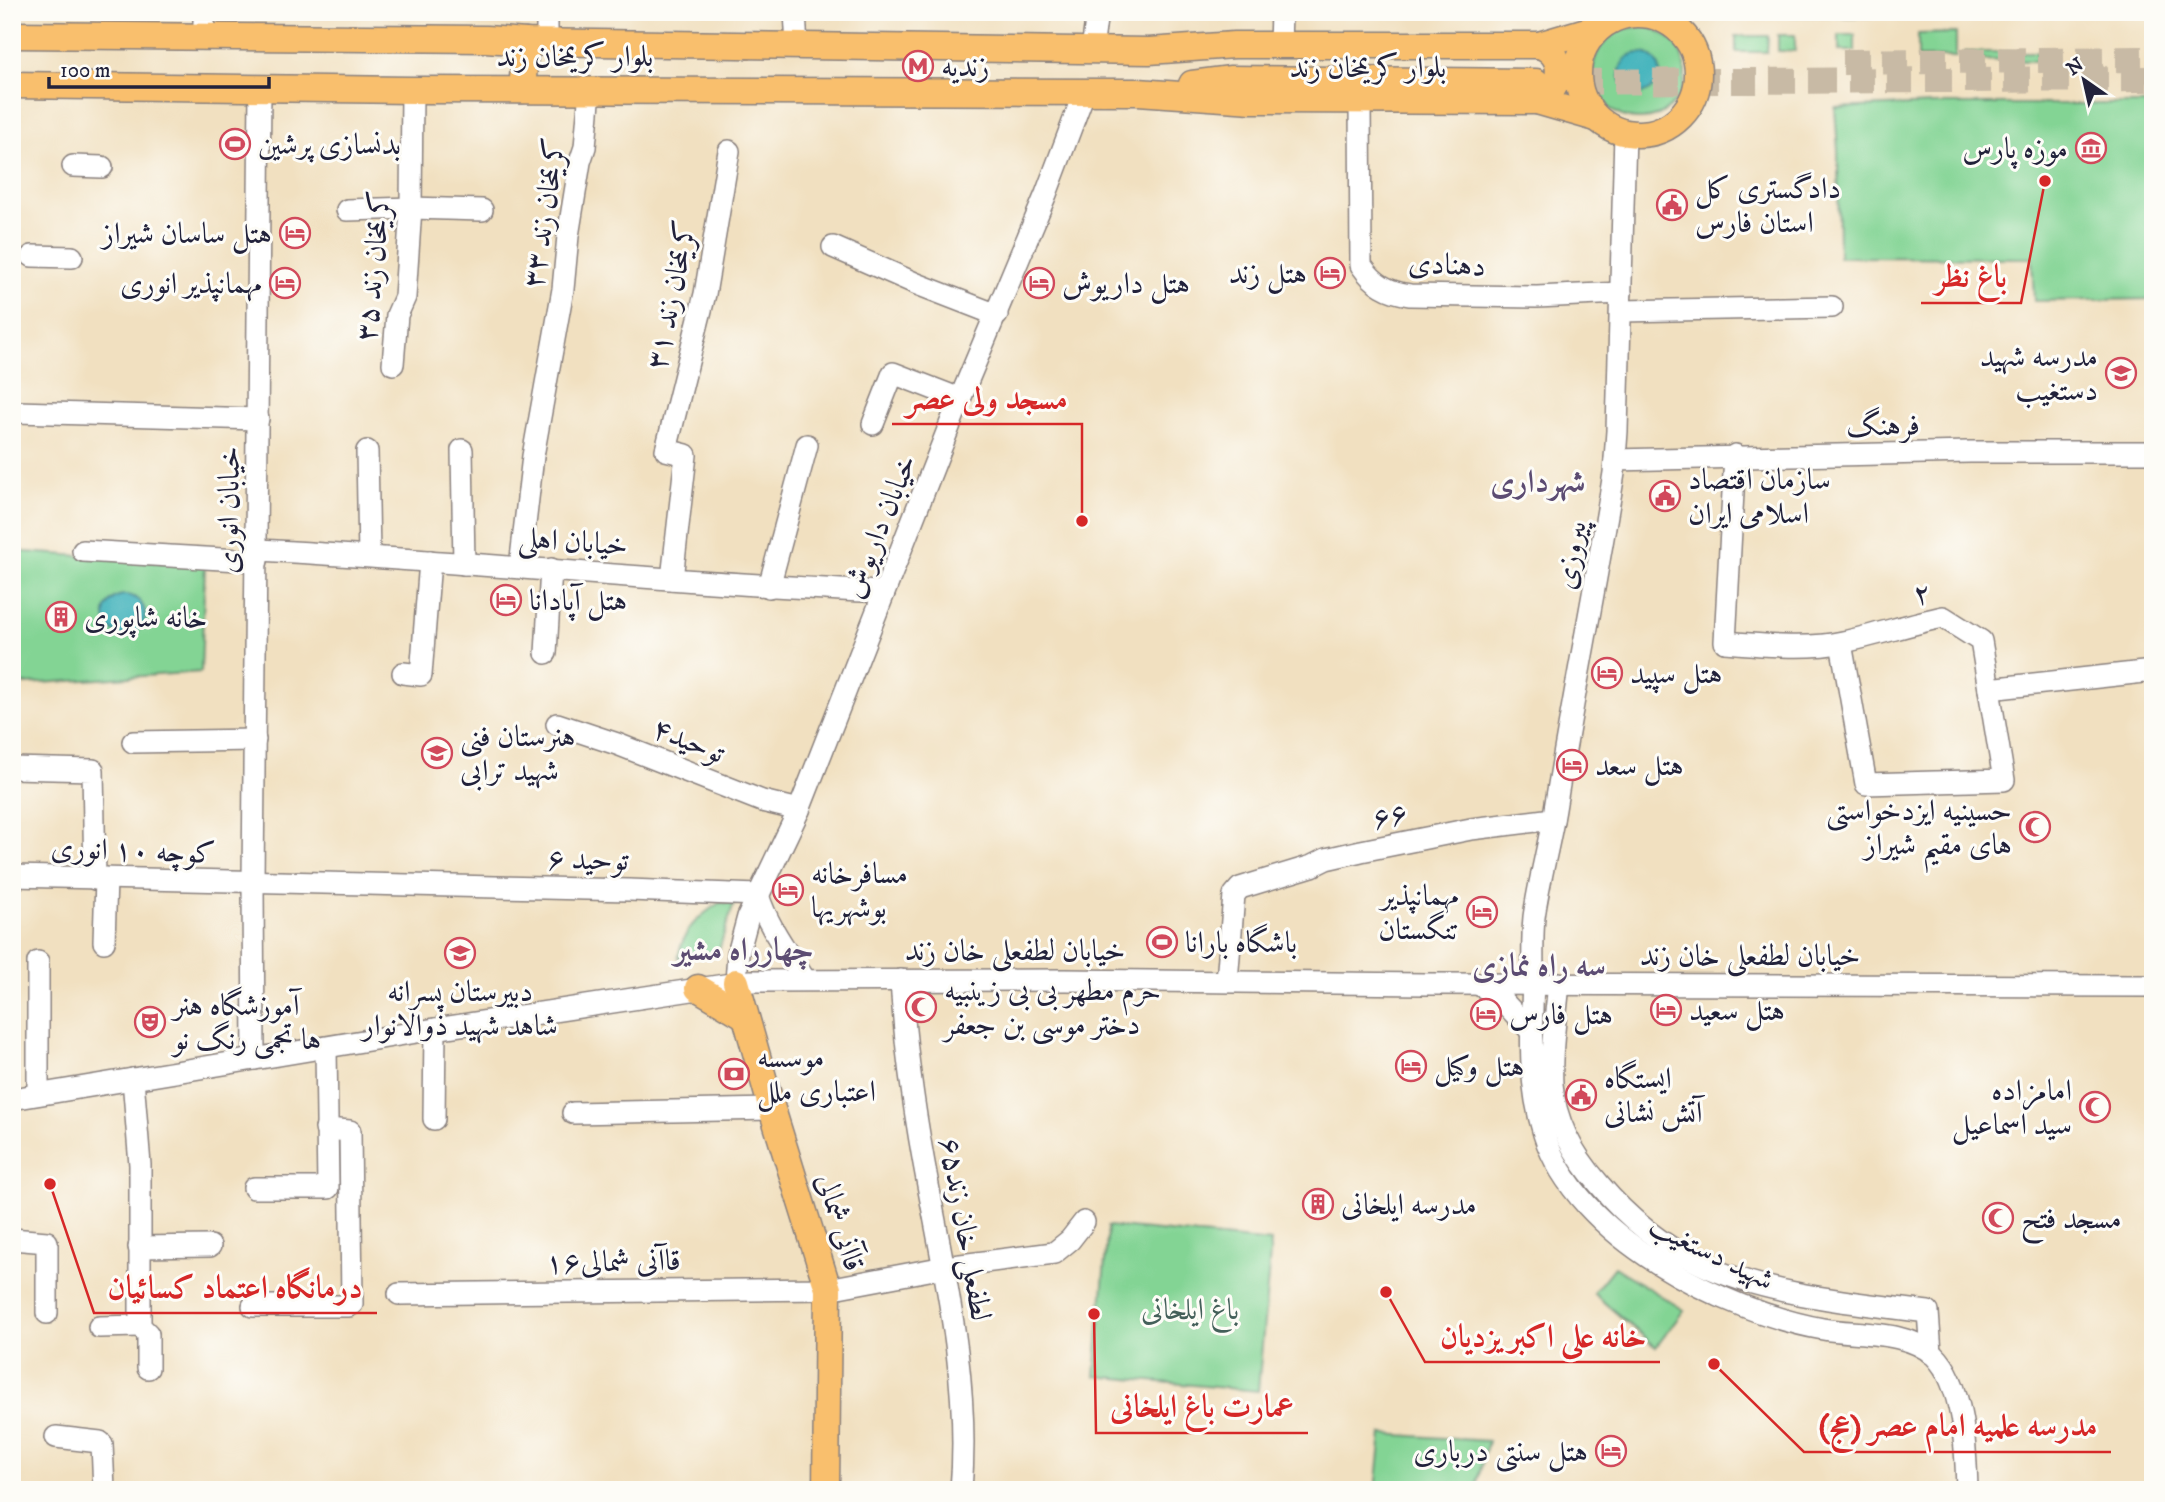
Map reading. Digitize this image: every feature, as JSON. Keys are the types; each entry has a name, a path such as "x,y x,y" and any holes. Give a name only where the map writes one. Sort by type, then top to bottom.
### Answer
{"main road":[{"path":"1649,13 1682,32 1696,58 1699,69 1698,83 1693,99 1683,114 1670,125 1654,132 1625,133 1609,128 1585,105 1577,72 1584,47 1609,19 1649,13"},
{"name":"بلوار کریمخان زند","path":"12,85 412,90 1138,92 1252,100 1360,100 1537,73 1609,19"},
{"name":"بلوار کریمخان زند","path":"12,35 204,25 536,42 1149,51 1234,45 1280,45 1537,73 1596,118"},
{"path":"522,90 536,42"},
{"name":"بلوار کریمخان زند","path":"1149,51 1234,64 1537,73"},
{"name":"بلوار کریمخان زند","path":"1138,92 1231,79 1537,73"},
{"name":"قاآنی شمالی","path":"736,982 772,1110 828,1289 826,1490"},
{"path":"698,988 746,1016"}],"street":[{"path":"536,42 547,12"},
{"path":"794,12 797,46"},
{"path":"1092,50 1097,12"},
{"path":"1280,45 1281,12"},
{"name":"خیابان انوری","path":"254,1059 260,88"},
{"name":"کریمخان زند ۳۵","path":"393,364 397,315 405,297 411,208 412,90"},
{"name":"کریمخان زند ۳۳","path":"520,567 533,456 563,289 568,236 585,146 590,90"},
{"name":"خیابان داریوش","path":"736,982 738,954 748,916 799,810 960,399 1084,93"},
{"name":"دهنادی","path":"1360,100 1361,265 1381,287 1410,295 1832,307"},
{"name":"پیروزی","path":"1532,983 1534,918 1602,550 1615,460 1625,133"},
{"name":"کریمخان زند ۳۱","path":"672,579 686,455 666,450 705,293 729,151"},
{"path":"73,166 102,167"},
{"path":"347,210 482,209"},
{"path":"833,247 996,315"},
{"path":"32,256 72,257"},
{"path":"873,424 893,373 960,399"},
{"path":"17,412 258,419"},
{"path":"769,587 807,445"},
{"path":"462,450 464,564"},
{"path":"367,451 369,556"},
{"name":"فرهنگ","path":"1615,460 1735,455 2153,452"},
{"name":"۲","path":"1735,455 1725,642 1775,646 1841,643 1901,625 1943,617 1981,640 2004,780 1866,783 1841,643"},
{"name":"خیابان اهلی","path":"83,551 369,556 769,587 884,592"},
{"path":"403,673 421,675 430,561"},
{"path":"546,653 551,569"},
{"path":"1989,689 2153,671"},
{"name":"توحید۴","path":"557,724 617,744 762,801 799,810"},
{"path":"133,742 255,740"},
{"path":"12,768 93,771 104,943"},
{"name":"۶۶","path":"1227,981 1234,895 1240,888 1361,850 1471,829 1553,819"},
{"name":"کوچه ۱۰ انوری","path":"12,876 417,886"},
{"name":"۶ توحید","path":"417,886 758,895"},
{"path":"758,895 764,915 805,980"},
{"path":"37,962 38,1094"},
{"name":"خیابان لطفعلی خان زند","path":"12,1099 736,982 901,980 2153,986"},
{"name":"لطفعلی خان زند۶۵","path":"901,980 912,1091 926,1178 945,1267 961,1388 965,1447 961,1490"},
{"path":"1477,983 1497,995 1531,1031"},
{"name":"شهید دستغیب","path":"1532,983 1530,1062 1542,1087 1566,1137 1589,1173 1608,1195 1650,1234 1702,1265 1771,1287 1813,1296 1928,1312 1931,1353 1898,1339 1821,1328 1781,1318 1707,1289 1636,1251 1585,1204 1564,1175 1545,1139 1542,1087 1554,1028 1559,983"},
{"path":"434,1119 435,1029"},
{"path":"254,1188 328,1188 326,1048"},
{"path":"133,1079 140,1165 140,1326 148,1334 148,1368"},
{"path":"573,1113 772,1110"},
{"path":"253,1306 352,1304 350,1131 326,1129"},
{"name":"قاآنی شمالی۱۶","path":"399,1294 828,1289 945,1267 1054,1252 1070,1240 1084,1222"},
{"path":"12,1240 47,1242 47,1313"},
{"path":"139,1247 210,1246"},
{"path":"99,1327 140,1326"},
{"path":"1931,1353 1948,1377 1961,1411 1966,1440 1967,1490"},
{"path":"56,1437 102,1444 104,1490"}],"green space":[{"path":"1777,12 1830,12 1830,16 1777,16"},
{"path":"1838,12 1906,12 1906,17 1838,17"},
{"path":"1639,27 1656,31 1671,41 1681,56 1685,73 1681,90 1671,105 1656,115 1639,119 1622,115 1607,105 1597,90 1593,73 1597,56 1607,41 1622,31"},
{"path":"1956,33 1956,57 1918,57 1918,34"},
{"path":"1778,35 1795,35 1795,51 1778,51"},
{"path":"1839,35 1855,35 1855,51 1839,51"},
{"path":"1736,36 1768,36 1767,52 1736,52"},
{"path":"1965,52 2037,52 2037,61 1965,60"},
{"path":"1936,104 2153,104 2153,299 2034,301 2032,258 1839,257 1835,108"},
{"path":"12,551 205,565 201,672 12,685"},
{"path":"719,903 734,903 717,956 678,958 687,932 703,914"},
{"name":"باغ ایلخانی","path":"1108,1226 1271,1242 1258,1391 1095,1376"},
{"path":"1614,1267 1684,1310 1656,1347 1593,1293"},
{"path":"1382,1434 1488,1441 1475,1490 1376,1490"}],"water":[{"path":"1640,53 1654,59 1660,73 1654,87 1640,93 1626,87 1620,73 1626,59"},
{"path":"125,595 139,601 145,615 139,629 125,635 111,629 105,615 111,601"}],"tunnel":[{"path":"1843,62 2153,59"},
{"path":"1536,82 2153,79"}],"place":[{"name":"زندیه","path":"918,66"},
{"name":"بدنسازی پرشین","path":"235,144"},
{"name":"موزه پارس","path":"2091,148"},
{"name":"باغ نظر","path":"2045,181"},
{"name":"دادگستری کل استان فارس","path":"1672,205"},
{"name":"هتل ساسان شیراز","path":"295,233"},
{"name":"هتل زند","path":"1330,273"},
{"name":"مهمانپذیر انوری","path":"285,283"},
{"name":"هتل داریوش","path":"1039,283"},
{"name":"مدرسه شهید دستغیب","path":"2121,373"},
{"name":"سازمان اقتصاد اسلامی ایران","path":"1665,496"},
{"name":"مسجد ولی عصر","path":"1082,521"},
{"name":"هتل آپادانا","path":"506,600"},
{"name":"خانه شاپوری","path":"61,617"},
{"name":"هتل سپید","path":"1607,673"},
{"name":"هنرستان فنی شهید ترابی","path":"437,753"},
{"name":"هتل سعد","path":"1572,765"},
{"name":"حسینیه ایزدخواستی های مقیم شیراز","path":"2035,827"},
{"name":"مسافرخانه بوشهریها","path":"788,890"},
{"name":"مهمانپذیر تنگستان","path":"1482,912"},
{"name":"باشگاه بارانا","path":"1162,942"},
{"name":"دبیرستان پسرانه شاهد شهید ذوالانوار","path":"460,953"},
{"name":"حرم مطهر بی بی زینبیه دختر موسی بن جعفر","path":"921,1007"},
{"name":"هتل سعيد","path":"1666,1010"},
{"name":"هتل فارس","path":"1486,1014"},
{"name":"آموزشگاه هنر ها تجمی رنگ نو","path":"150,1022"},
{"name":"هتل وکیل","path":"1411,1066"},
{"name":"موسسه اعتباری ملل","path":"734,1074"},
{"name":"ایستگاه آتش نشانی","path":"1581,1095"},
{"name":"امامزاده سید اسماعیل","path":"2095,1107"},
{"name":"درمانگاه اعتماد کسائیان","path":"50,1184"},
{"name":"مدرسه ایلخانی","path":"1318,1204"},
{"name":"مسجد فتح","path":"1998,1218"},
{"name":"خانه علی اکبر یزدیان","path":"1386,1292"},
{"name":"عمارت باغ ایلخانی","path":"1094,1314"},
{"name":"مدرسه علمیه امام عصر (عج)","path":"1714,1364"},
{"name":"هتل سنتی درباری","path":"1611,1451"}],"district":[{"name":"شهرداری","path":"1538,481"},
{"name":"چهارراه مشیر","path":"744,949"},
{"name":"سه راه نمازی","path":"1539,965"}]}
